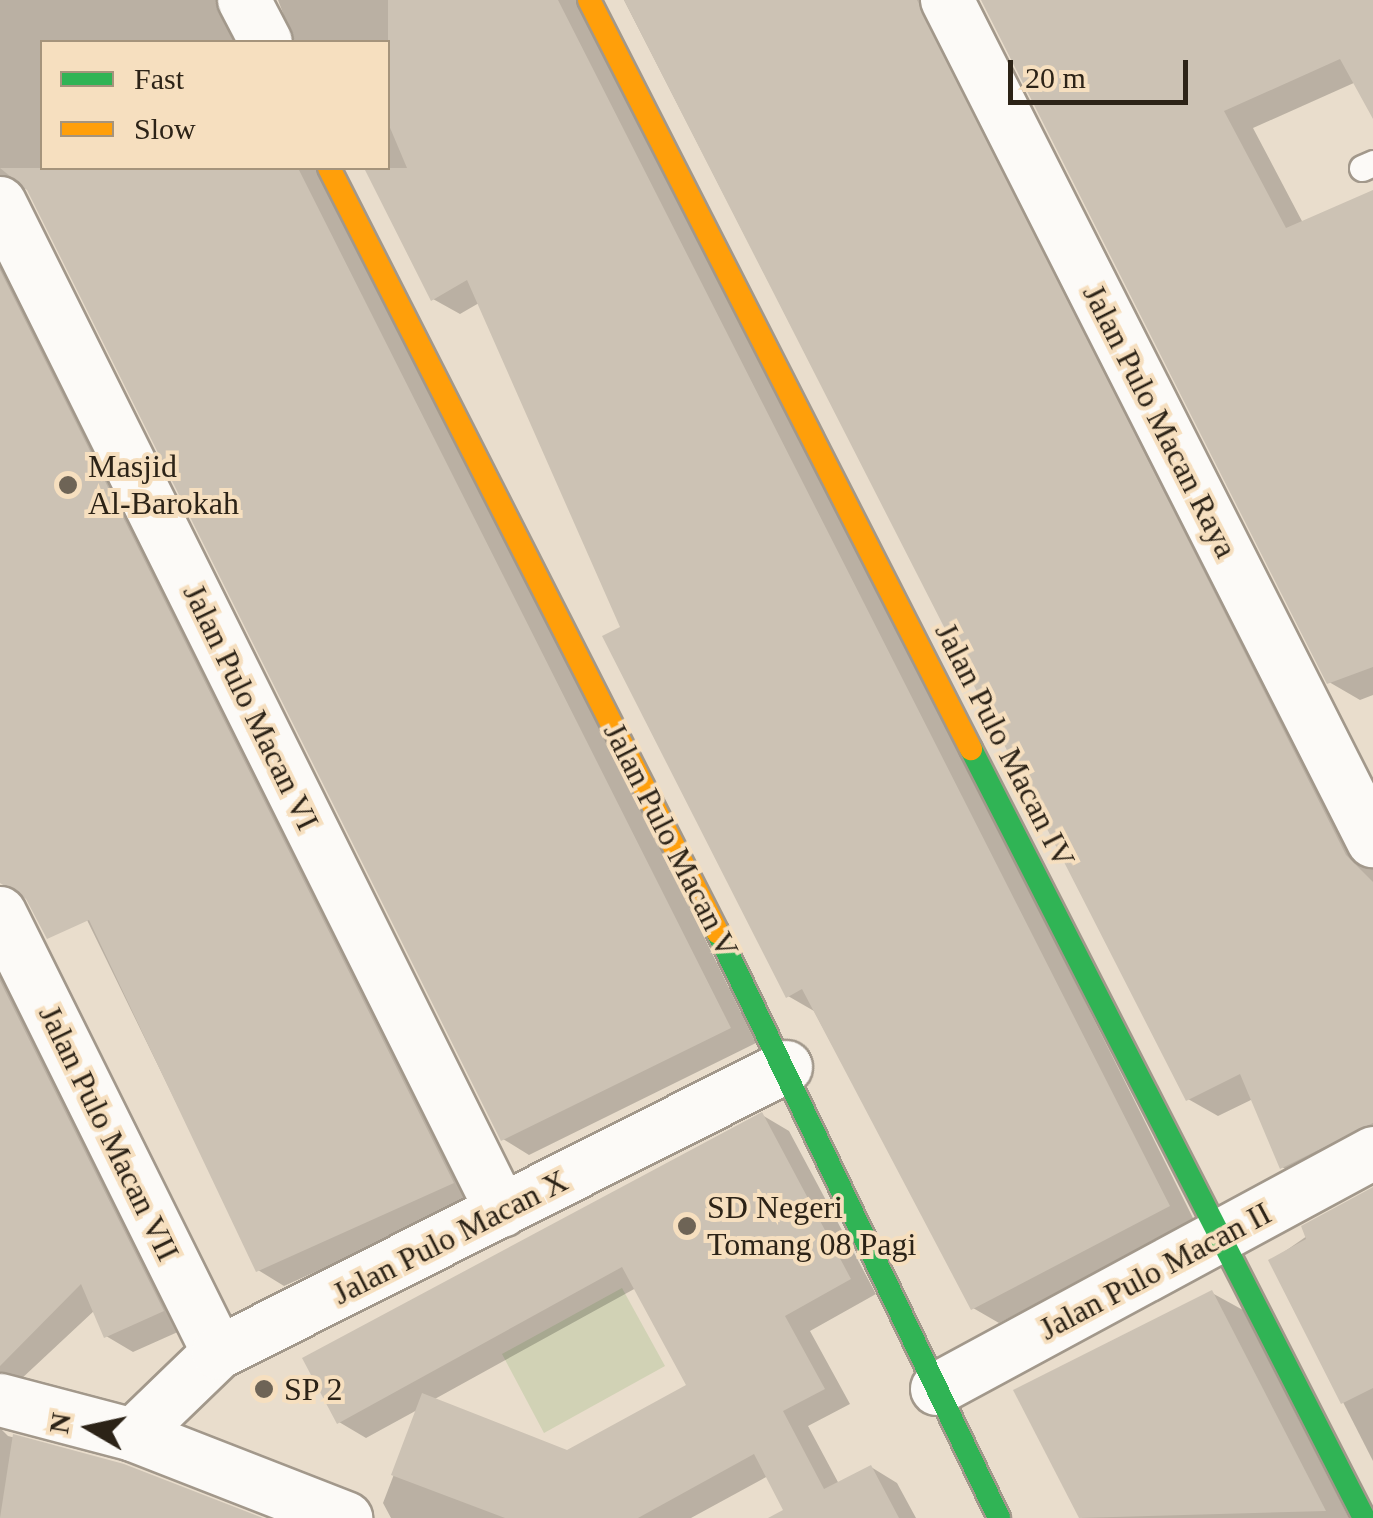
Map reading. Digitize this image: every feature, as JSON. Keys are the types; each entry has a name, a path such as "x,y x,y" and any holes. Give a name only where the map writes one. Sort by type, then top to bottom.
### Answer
{"street":[{"path":"244,0 265,40"},
{"name":"Jalan Pulo Macan IV","path":"589,0 1364,1518"},
{"name":"Jalan Pulo Macan Raya","path":"947,0 1373,841"},
{"name":"Jalan Pulo Macan V","path":"331,170 786,1067 999,1518"},
{"name":"Jalan Pulo Macan VI","path":"0,204 502,1210"},
{"name":"Jalan Pulo Macan VII","path":"0,913 218,1353"},
{"name":"Jalan Pulo Macan X","path":"133,1435 218,1353 786,1067"},
{"name":"Jalan Pulo Macan II","path":"937,1389 1373,1153"},
{"path":"0,1400 133,1435 330,1514"}],"green space":[{"path":"622,1288 665,1366 544,1433 502,1354"}],"building":[{"path":"388,0 558,0 1170,1206 971,1310 802,989 786,998 602,636 620,627 467,280 431,301 365,170 407,168 390,128"},
{"path":"624,0 917,0 1346,855 1373,882 1373,1123 1280,1169 1240,1074 1186,1101"},
{"path":"981,0 1373,0 1373,119 1340,59 1224,111 1286,228 1373,190 1373,667 1327,684"},
{"path":"0,168 299,170 731,1028 501,1141 27,190"},
{"path":"0,270 454,1183 256,1272 89,920 47,939 26,899 0,883"},
{"path":"0,981 164,1311 104,1338 81,1284 0,1366"},
{"name":"SD Negeri Tomang 08 Pagi","path":"762,1112 851,1279 785,1316 825,1389 783,1411 824,1489 871,1465 899,1518 768,1518 783,1510 754,1454 638,1518 505,1518 391,1475 422,1393 567,1450 686,1385 622,1267 337,1424 302,1358"},
{"path":"1373,1187 1373,1388 1341,1404 1268,1260 1306,1239 1301,1226"},
{"path":"1212,1290 1326,1511 1079,1518 1013,1390"},
{"path":"13,1434 124,1464 263,1518 0,1518"}],"traffic: fast":[{"path":"971,749 1364,1518"},
{"path":"718,933 999,1518"}],"traffic: slow":[{"path":"589,0 971,749"},
{"path":"330,170 718,933"}],"place":[{"name":"Masjid Al-Barokah","path":"68,485"},
{"name":"SD Negeri Tomang 08 Pagi","path":"687,1226"},
{"name":"SP 2","path":"264,1389"}]}
